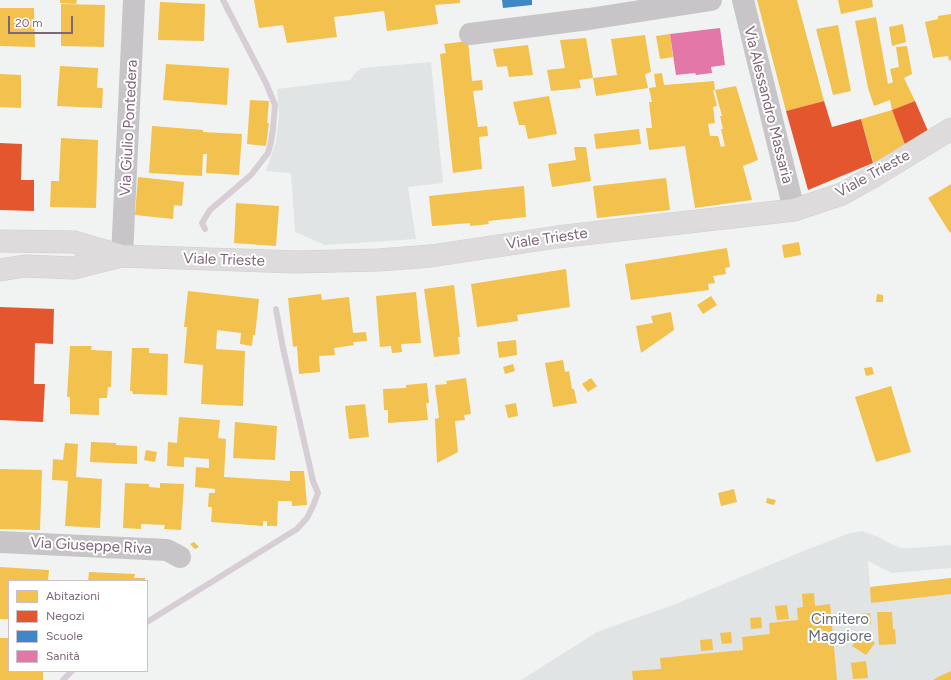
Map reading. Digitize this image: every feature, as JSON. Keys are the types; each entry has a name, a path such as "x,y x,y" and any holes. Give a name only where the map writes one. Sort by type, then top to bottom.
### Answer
{"main road":[{"name":"Viale Trieste","path":"0,241 74,242 122,256 296,262 385,260 431,256 557,237 794,210 842,194 951,129"},
{"name":"Viale Trieste","path":"0,270 25,266 73,268 122,256"}],"street":[{"name":"Via Giulio Pontedera","path":"122,256 134,0"},
{"path":"470,34 589,19 711,0"},
{"name":"Via Alessandro Massaria","path":"743,0 794,210"},
{"name":"Via Giuseppe Riva","path":"0,542 167,550 180,557"}],"green space":[{"path":"431,62 443,183 408,187 416,239 325,245 295,232 291,173 266,171 276,141 279,114 277,89 350,80 356,72 362,68"},
{"name":"Cimitero Maggiore","path":"862,531 879,537 901,548 951,545 951,568 892,573 868,561 870,587 951,578 951,680 521,680 597,632 673,605 850,533"}],"building: Abitazioni":[{"path":"60,0 77,0 76,4 60,3"},
{"path":"254,0 460,0 460,3 435,5 438,24 387,31 384,11 334,17 337,37 287,43 283,25 259,28"},
{"path":"757,0 797,0 824,101 786,111"},
{"path":"838,0 872,0 873,7 841,14"},
{"path":"160,2 205,4 204,41 158,40"},
{"path":"61,4 105,5 104,47 61,46"},
{"path":"0,8 34,8 35,47 0,46"},
{"path":"951,14 951,60 949,61 948,56 933,58 925,22 938,19 938,16"},
{"path":"876,17 888,84 893,82 890,69 899,67 896,47 907,46 912,74 904,78 915,101 892,110 890,100 874,106 868,88 855,21"},
{"path":"903,24 906,42 892,46 889,27"},
{"path":"838,25 851,91 833,95 816,29"},
{"path":"670,34 673,57 660,59 656,36"},
{"path":"645,35 651,72 645,74 648,88 596,96 593,78 617,75 611,39"},
{"path":"586,38 593,78 579,80 581,88 551,91 547,70 565,68 560,40"},
{"path":"468,41 472,81 482,80 483,90 473,91 478,127 487,126 488,136 479,137 482,169 453,173 440,54 446,53 444,44"},
{"path":"528,45 533,75 509,77 507,66 497,67 493,49"},
{"path":"166,64 229,68 227,105 163,100"},
{"path":"60,66 98,68 97,88 103,88 102,108 57,106"},
{"path":"662,73 664,85 714,81 715,90 736,86 758,160 743,166 752,200 695,208 685,146 649,150 646,128 652,128 649,102 652,102 649,88 656,87 654,74","holes":["713,90 715,90 722,116 720,116 723,129 721,129 725,146 721,147 718,136 710,136 708,124 715,123 713,107 717,106"]},
{"path":"0,74 21,75 21,108 0,107"},
{"path":"549,96 557,134 528,139 525,125 519,125 513,102"},
{"path":"250,100 269,101 267,123 269,123 266,146 247,144"},
{"path":"892,110 907,150 874,164 861,119"},
{"path":"152,126 203,130 203,132 242,134 239,175 206,173 207,154 203,154 202,176 149,173"},
{"path":"639,129 641,144 596,149 594,134"},
{"path":"61,138 98,140 96,208 50,207 51,181 59,181"},
{"path":"574,147 586,147 591,181 552,187 548,164 576,160"},
{"path":"138,177 184,182 182,206 174,205 173,219 135,215"},
{"path":"666,178 670,210 597,218 593,186"},
{"path":"951,184 951,232 950,233 928,198"},
{"path":"524,186 526,217 488,221 489,224 470,226 470,223 432,226 429,196"},
{"path":"236,203 279,206 276,246 234,243"},
{"path":"799,242 801,255 784,258 782,245"},
{"path":"727,248 730,267 725,268 726,274 713,276 715,283 708,284 709,290 631,300 625,264"},
{"path":"566,269 570,307 517,315 518,321 477,327 471,284"},
{"path":"454,285 460,337 458,337 460,354 434,357 424,289"},
{"path":"188,291 259,299 255,335 253,335 252,346 240,344 241,333 217,330 216,349 245,351 243,406 201,404 203,365 184,363 187,327 184,327"},
{"path":"416,292 421,343 401,344 402,352 392,353 391,346 380,347 376,296"},
{"path":"321,294 322,300 349,297 353,333 366,332 367,341 353,342 354,345 334,348 335,355 319,356 320,372 299,374 297,346 293,347 288,298"},
{"path":"877,294 883,295 883,302 876,302"},
{"path":"711,296 717,305 703,314 697,305"},
{"path":"671,312 674,330 641,353 636,326 653,323 651,316"},
{"path":"516,340 517,355 499,358 497,342"},
{"path":"70,346 92,346 91,350 112,351 111,387 108,387 107,398 99,398 99,415 70,414 70,397 67,397"},
{"path":"132,348 149,348 149,353 168,354 167,395 133,394 132,391 130,391"},
{"path":"563,360 565,372 569,371 572,389 574,389 577,403 553,407 545,363"},
{"path":"513,364 515,371 505,374 503,367"},
{"path":"872,367 874,374 866,376 864,368"},
{"path":"466,378 471,414 464,415 465,420 455,421 458,452 437,463 435,419 439,418 435,385 447,384 446,381"},
{"path":"591,378 597,386 588,392 582,384"},
{"path":"427,383 429,403 426,403 428,420 388,423 388,410 384,410 383,389 406,388 406,385"},
{"path":"891,386 911,452 876,462 855,397"},
{"path":"516,403 518,416 508,418 505,405"},
{"path":"365,404 369,437 349,439 345,406"},
{"path":"179,417 220,420 218,438 226,439 224,477 290,481 290,471 304,471 307,505 292,506 292,501 278,501 277,526 267,526 267,521 263,521 263,526 211,522 212,507 208,507 209,493 215,493 215,489 195,487 196,467 209,468 209,459 184,457 184,467 167,466 168,442 177,443"},
{"path":"235,422 277,426 275,460 233,458"},
{"path":"91,442 137,446 137,464 90,462"},
{"path":"65,443 78,444 76,477 102,479 100,528 65,526 68,481 52,480 53,459 63,460"},
{"path":"146,450 157,452 155,462 144,460"},
{"path":"0,469 42,470 40,530 0,529"},
{"path":"125,483 149,484 149,487 160,488 160,483 184,484 181,530 164,529 165,525 141,524 141,529 123,528"},
{"path":"734,489 737,502 721,506 718,493"},
{"path":"767,498 776,500 774,505 766,503"},
{"path":"194,542 199,547 195,549 190,544"},
{"path":"0,567 49,570 48,580 8,580 8,619 0,619"},
{"path":"89,572 135,574 134,578 145,578 145,580 88,580"},
{"path":"951,578 951,594 871,603 870,587"},
{"path":"814,593 815,606 830,604 837,680 633,680 632,671 661,669 660,658 743,650 742,637 770,634 769,623 798,620 797,608 803,607 802,594"},
{"path":"787,605 789,619 777,620 775,606"},
{"path":"877,612 892,612 896,644 879,645"},
{"path":"870,613 871,624 861,625 860,614"},
{"path":"761,617 762,628 751,629 750,618"},
{"path":"731,632 732,643 722,644 720,633"},
{"path":"861,633 875,643 866,655 852,646"},
{"path":"0,638 8,638 8,672 43,672 43,680 0,680"},
{"path":"712,639 713,650 701,651 700,640"},
{"path":"866,661 868,678 853,679 851,663"},
{"path":"951,671 951,680 933,680 938,677"}],"building: Negozi":[{"path":"824,101 832,127 861,119 873,163 808,190 786,111"},
{"path":"915,101 928,131 907,150 892,110"},
{"path":"0,143 22,144 21,180 34,180 34,211 0,210"},
{"path":"0,307 54,309 53,344 35,343 34,384 45,384 43,422 0,420"}],"building: Scuole":[{"path":"502,0 532,0 532,5 503,8"}],"building: Sanità":[{"path":"720,28 725,65 711,67 712,73 676,75 670,34"}],"waterway":[{"path":"205,229 202,223 210,210 251,175 268,153 273,129 275,105 266,83 223,0"},
{"path":"148,621 297,529 307,518 313,506 318,493 313,481 283,348 276,309"},
{"path":"63,680 71,672"}]}
